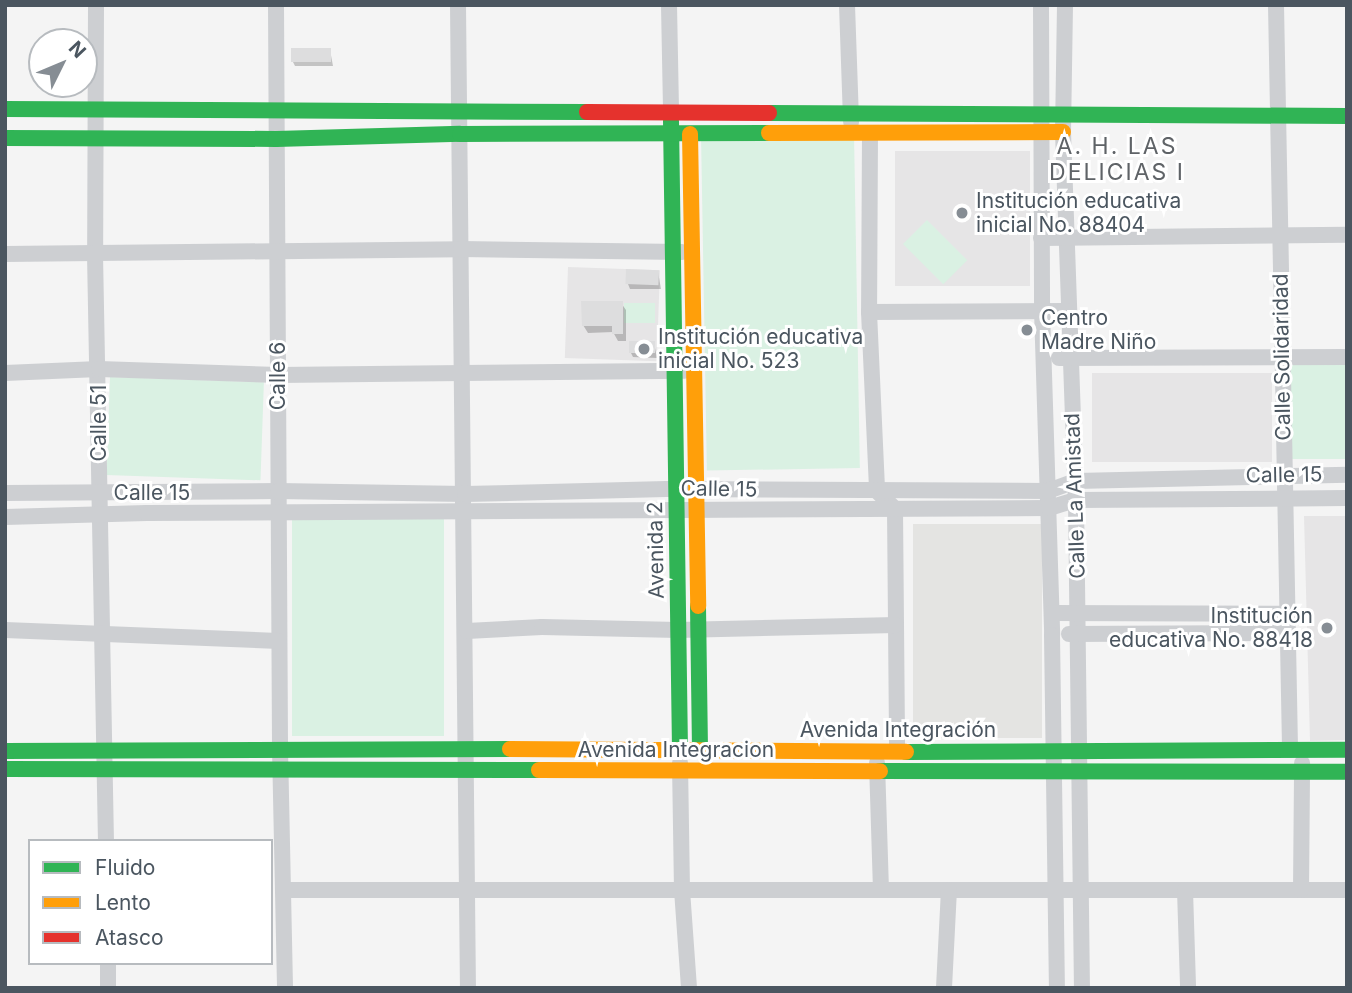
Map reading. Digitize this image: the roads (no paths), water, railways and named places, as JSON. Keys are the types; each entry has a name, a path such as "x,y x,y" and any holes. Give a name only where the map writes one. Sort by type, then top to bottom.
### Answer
{"street":[{"name":"Calle 51","path":"96,5 95,254 106,839"},
{"name":"Calle 6","path":"276,5 279,641 285,988"},
{"path":"458,5 470,890 468,988"},
{"path":"669,5 671,111"},
{"path":"847,5 851,131"},
{"name":"Calle La Amistad","path":"1041,5 1042,310 1052,613 1057,988"},
{"name":"Calle La Amistad","path":"1065,5 1063,132 1069,358 1076,481 1082,988"},
{"name":"Calle Solidaridad","path":"1276,5 1287,614 1296,750 1302,772 1301,890"},
{"path":"5,109 460,113 852,111 1347,116"},
{"name":"Avenida 2","path":"671,111 682,890 689,988"},
{"path":"5,138 276,139 460,134 1063,132"},
{"path":"870,133 869,312 877,491 895,509 897,751"},
{"name":"Avenida 2","path":"690,134 700,750"},
{"path":"1041,239 1347,236"},
{"path":"5,254 461,249 692,253"},
{"path":"869,312 1068,311"},
{"path":"1045,358 1347,357"},
{"path":"5,373 99,369 278,375 463,371 694,371"},
{"name":"Calle 15","path":"5,493 278,491 465,494 676,489 1048,491 1076,481 1285,474 1347,475"},
{"path":"5,517 676,508 1049,508 1076,500 1347,498"},
{"path":"1052,613 1287,614"},
{"path":"467,631 542,627 678,630 896,625"},
{"path":"5,630 279,641"},
{"path":"1052,635 1288,634"},
{"name":"Avenida Integración","path":"5,751 280,748 1053,752 1347,750"},
{"path":"877,751 880,890"},
{"name":"Avenida Integracion","path":"5,769 1347,772"},
{"path":"283,890 1347,890"},
{"path":"944,988 949,890"},
{"path":"1185,890 1188,988"},
{"path":"108,965 108,988"}],"place":[{"name":"Institución educativa inicial No. 88404","path":"962,213"},
{"name":"Centro Madre Niño","path":"1027,330"},
{"name":"Institución educativa inicial No. 523","path":"644,349"},
{"name":"Institución educativa No. 88418","path":"1327,628"}],"district":[{"name":"A. H. LAS DELICIAS I","path":"1117,159"}]}
